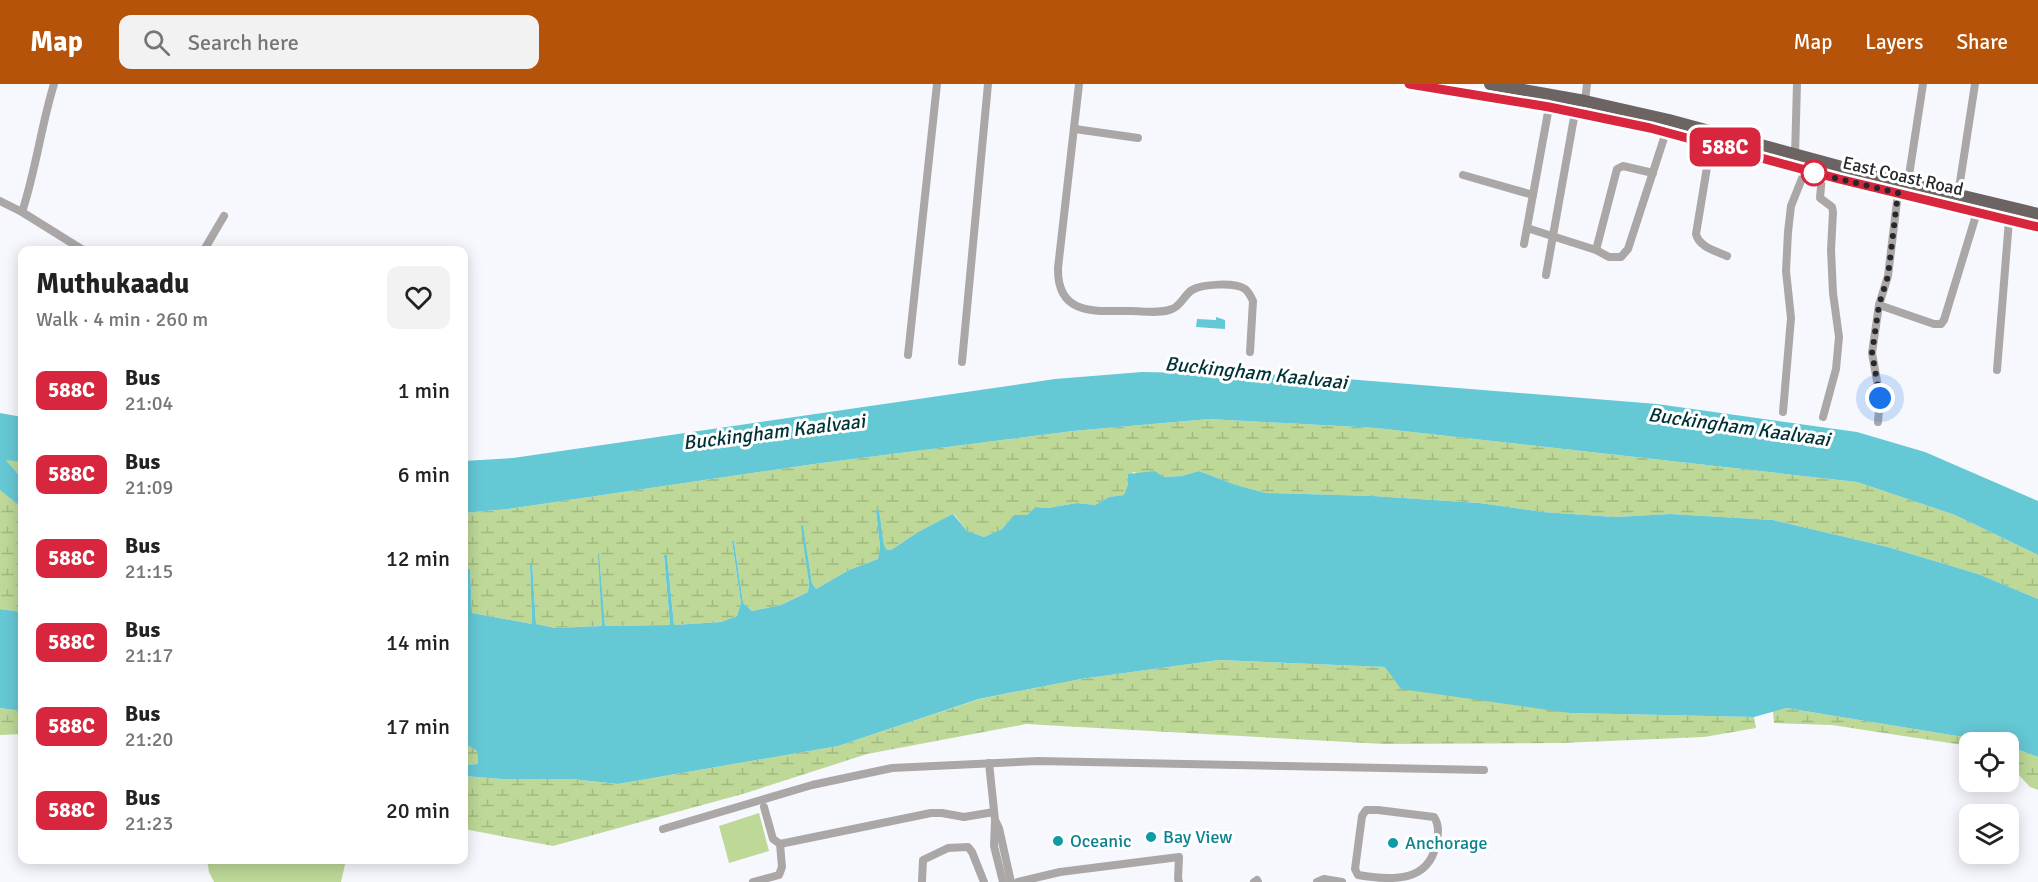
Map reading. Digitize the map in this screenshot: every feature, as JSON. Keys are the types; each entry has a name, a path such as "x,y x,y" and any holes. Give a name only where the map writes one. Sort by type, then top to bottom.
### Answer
{"main road":[{"name":"East Coast Road","path":"1409,84 1549,95 1575,112 1798,164 1842,167 2038,214"},
{"name":"East Coast Road","path":"1490,84 1585,101 1669,120 1798,164 1822,175 2038,227"}],"street":[{"path":"22,212 32,181 34,160 54,84"},
{"path":"908,355 938,84"},
{"path":"962,362 988,84"},
{"path":"1079,84 1058,268 1059,289 1064,297 1080,307 1097,311 1166,311 1176,307 1187,294 1199,287 1215,285 1240,287 1249,293 1253,301 1250,352"},
{"path":"1585,101 1587,84"},
{"path":"1784,412 1791,318 1786,271 1788,232 1798,164 1797,84"},
{"path":"1908,182 1923,84"},
{"path":"1958,195 1975,84"},
{"path":"1524,244 1549,95"},
{"path":"1546,275 1575,112"},
{"path":"1075,129 1138,138"},
{"path":"1527,228 1616,258 1626,253 1666,132"},
{"path":"1711,144 1696,234 1697,240 1702,244 1727,256"},
{"path":"1596,250 1617,169 1623,166 1653,173"},
{"path":"1822,175 1820,198 1832,207 1833,212 1831,261 1839,337 1836,369 1823,417"},
{"path":"1463,176 1533,195"},
{"path":"1878,422 1880,398 1872,353 1879,305 1888,276 1898,193"},
{"path":"0,201 77,246"},
{"path":"1879,305 1934,324 1941,324 1977,212"},
{"path":"206,246 224,216"},
{"path":"1997,370 2009,220"},
{"path":"663,829 812,785 892,768 1038,761 1484,770"},
{"path":"989,763 994,816 994,846 1003,882"},
{"path":"764,807 773,839 780,844 931,813 964,818 994,816"},
{"path":"1366,810 1434,817 1438,822 1438,832 1435,852 1429,868 1416,880 1382,880 1358,875 1355,869 1362,816 1366,810"},
{"path":"994,816 999,828 1011,882"},
{"path":"753,882 779,875 782,867 780,844"},
{"path":"922,882 923,860 948,848 968,847 984,882"},
{"path":"1018,882 1060,872 1179,857 1179,882"},
{"path":"1317,882 1322,879 1342,882"}],"green space":[{"path":"1209,419 1376,428 1857,482 1955,515 2038,555 2038,599 1978,574 1888,547 1773,520 1670,514 1615,517 1543,512 1479,503 1373,496 1266,493 1199,471 1182,476 1162,477 1155,471 1142,474 1133,472 1125,495 1109,497 1095,505 1077,503 1048,508 1035,507 1027,515 1014,515 1002,529 984,537 967,531 954,514 918,532 891,550 887,550 884,545 879,511 876,511 880,546 878,559 849,570 816,589 812,583 802,526 808,592 781,605 752,611 743,603 734,541 732,541 741,603 737,616 721,622 674,625 667,555 664,556 670,625 605,626 599,554 602,626 555,628 536,624 532,563 530,563 532,624 472,613 470,569 468,569 468,513 508,509 814,464 1073,431"},
{"path":"5,459 18,461 18,474"},
{"path":"0,490 18,505 18,611 0,609"},
{"path":"1219,660 1385,667 1570,713 1754,717 1756,728 1704,737 1560,743 1384,744 1026,724 867,754 746,793 553,846 468,830 468,776 501,779 571,779 618,784 838,746 980,699 1081,679"},
{"path":"0,708 18,710 18,734 0,735"},
{"path":"1786,708 1959,736 1959,744 1832,725 1774,723 1773,711"},
{"path":"468,745 477,751 478,764 468,765"},
{"path":"2019,750 2038,757 2038,790 2030,787 2019,775"},
{"path":"759,813 769,851 729,863 719,826"},
{"path":"208,864 345,864 341,882 214,882"}],"water":[{"path":"1216,317 1225,320 1225,329 1196,327 1197,319 1216,320"},
{"name":"Buckingham Kaalvaai","path":"1142,372 1297,375 1657,404 1857,432 1925,452 2038,501 2038,555 1955,515 1857,482 1376,428 1209,419 1073,431 814,464 508,509 468,513 468,461 513,458 1055,379"},
{"path":"0,413 18,416 18,462 6,460 18,474 18,505 0,490"},
{"path":"1155,471 1163,477 1182,476 1199,471 1266,493 1373,496 1479,503 1543,512 1615,517 1670,514 1773,520 1888,547 1978,574 2038,599 2038,757 2019,750 2019,732 1959,732 1959,736 1786,708 1754,717 1570,713 1401,689 1385,667 1219,660 1081,679 979,699 838,746 618,784 571,779 501,779 468,776 468,765 478,764 477,751 468,745 468,569 470,569 472,613 532,624 530,563 532,562 536,624 555,628 602,626 599,553 605,626 670,625 664,555 667,555 674,625 721,622 737,616 741,603 732,541 734,541 743,603 752,611 781,605 808,592 809,584 801,526 803,525 812,583 816,589 849,570 878,559 880,546 876,511 879,510 884,545 887,550 891,550 918,532 953,514 967,531 984,537 1002,529 1014,515 1027,515 1035,507 1048,508 1077,503 1095,505 1109,497 1124,495 1128,485 1128,474"},
{"path":"0,609 18,611 18,710 0,708"}],"bus line":[{"name":"588C","path":"1409,84 1549,107 1650,128 1805,171 2038,227"}],"place":[{"name":"Bay View","path":"1151,837"},
{"name":"Oceanic","path":"1058,841"},
{"name":"Anchorage","path":"1393,843"}],"route":[{"path":"1814,173 1898,193 1888,276 1879,305 1872,353 1880,398"}]}
